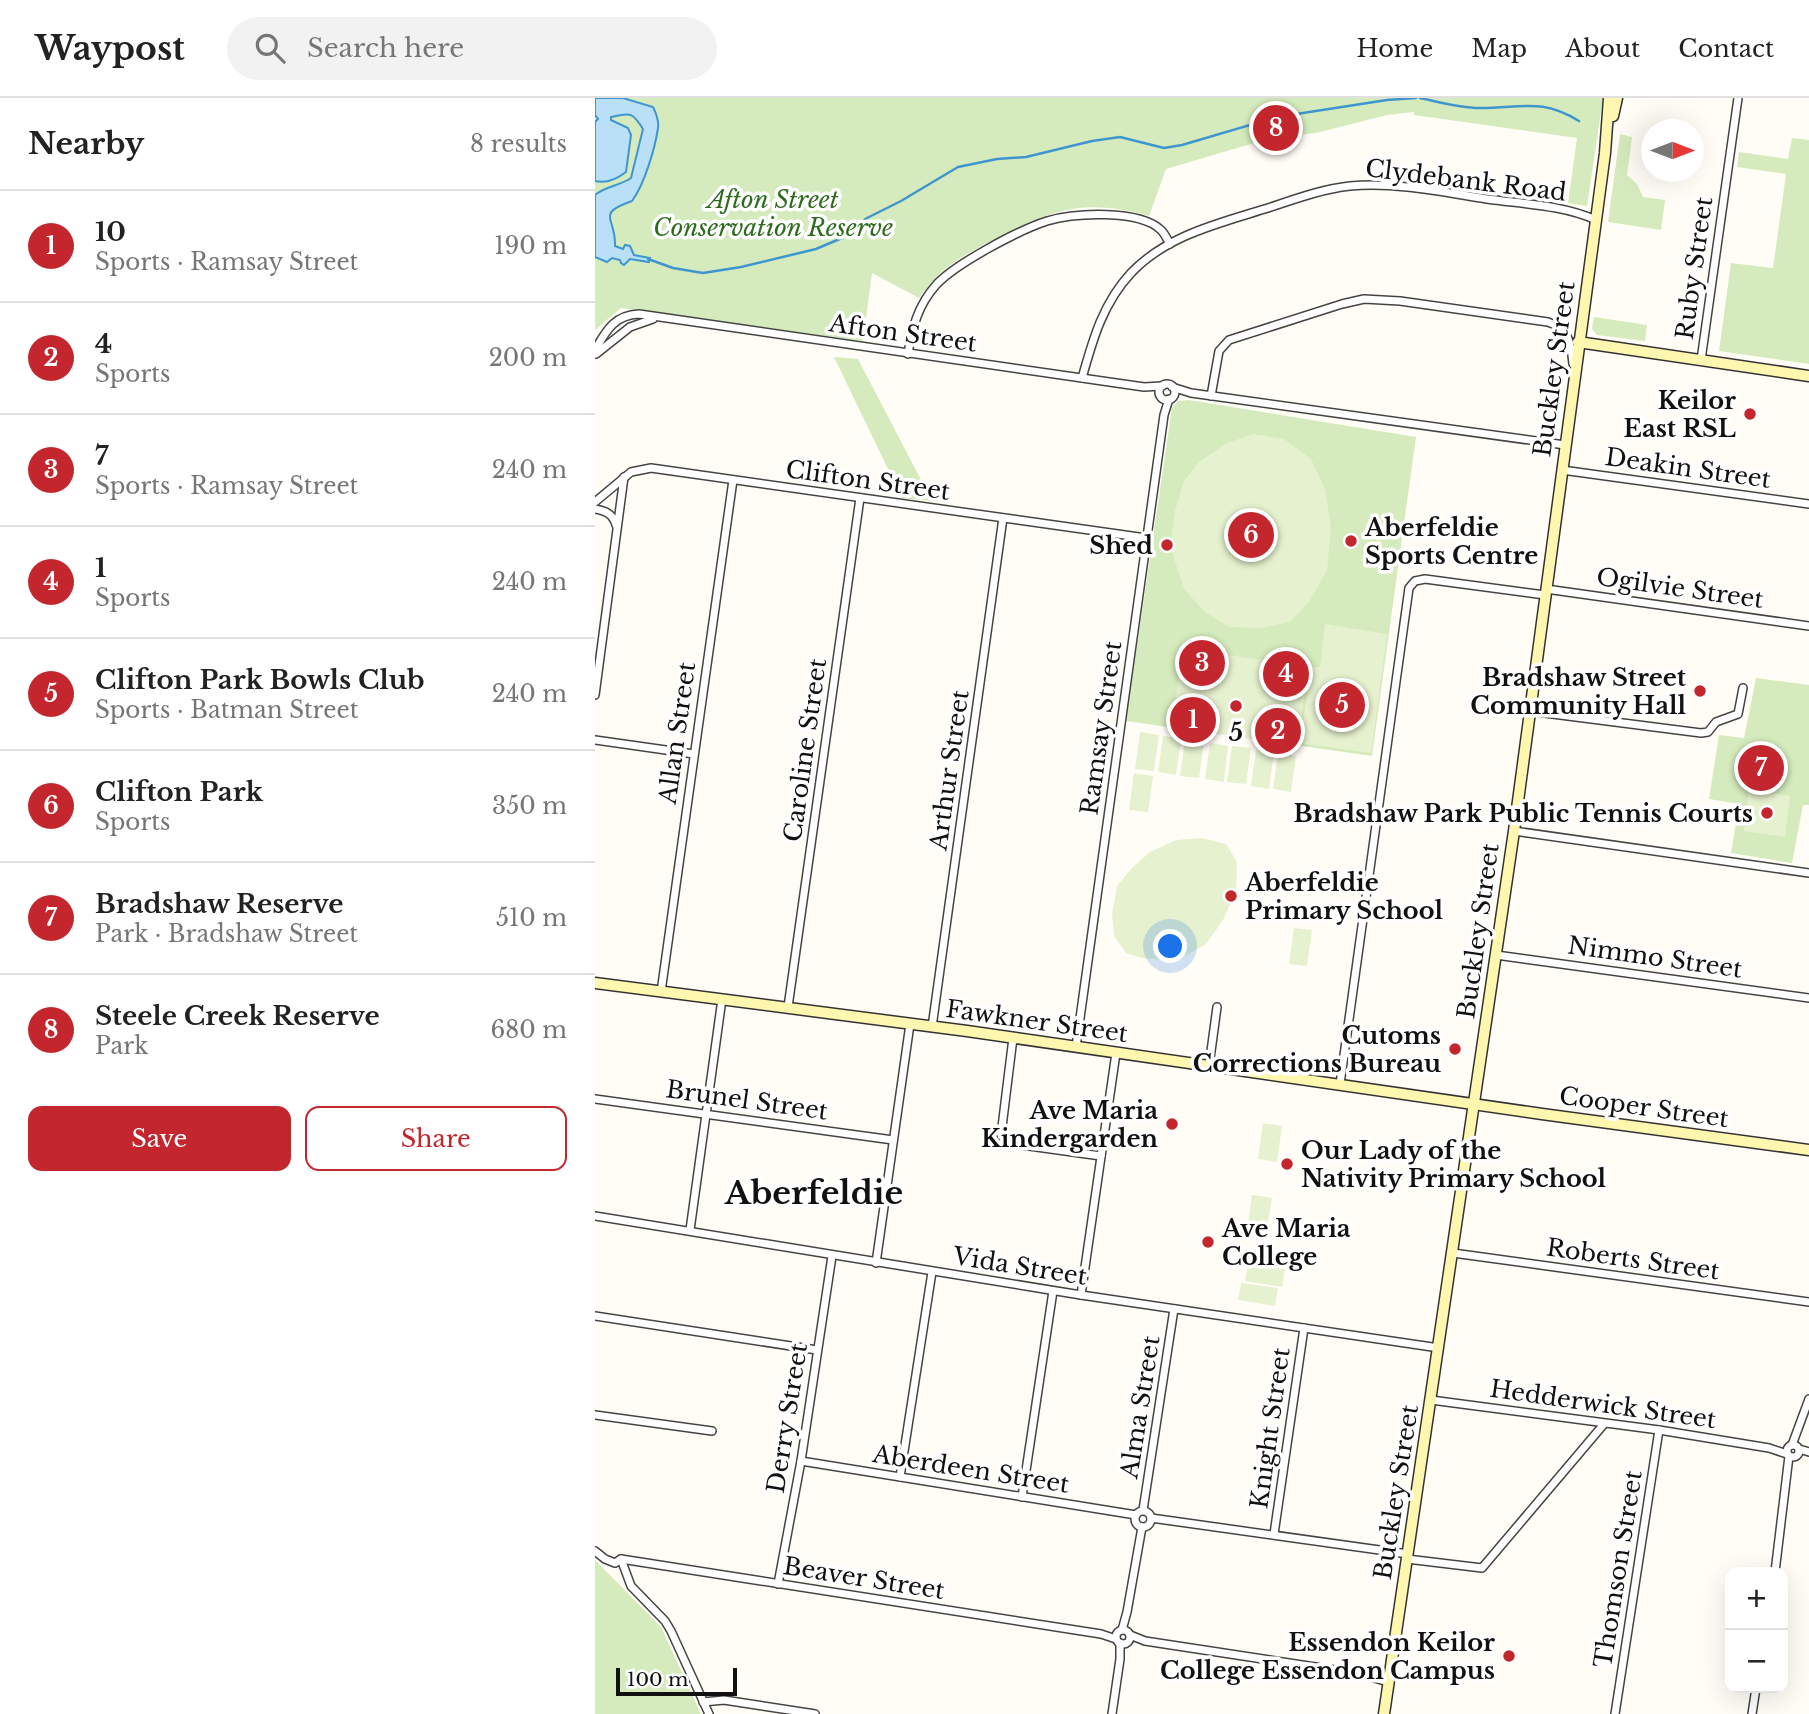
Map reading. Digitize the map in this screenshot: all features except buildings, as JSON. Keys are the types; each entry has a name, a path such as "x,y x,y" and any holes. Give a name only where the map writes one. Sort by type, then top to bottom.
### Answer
{"main road":[{"name":"Buckley Street","path":"1384,1714 1514,831 1605,153 1609,98"},
{"name":"Buckley Street","path":"1605,153 1617,98"},
{"path":"1579,342 1809,376"},
{"name":"Fawkner Street","path":"595,983 788,1007 1473,1103"},
{"name":"Cooper Street","path":"1473,1103 1809,1150"}],"street":[{"name":"Ruby Street","path":"1701,360 1738,98"},
{"name":"Clydebank Road","path":"1082,378 1093,337 1113,296 1142,263 1193,232 1289,201 1354,186 1404,187 1565,211 1596,220"},
{"path":"908,354 916,319 936,285 959,266 1031,227 1080,215 1115,215 1157,227 1170,244"},
{"path":"1211,396 1216,359 1220,348 1229,340 1353,301 1373,299 1548,322 1561,327 1568,337 1574,375"},
{"name":"Afton Street","path":"595,352 611,326 620,318 639,314 1143,387 1166,393 1191,393 1565,445"},
{"path":"595,352 630,327 657,318"},
{"name":"Ramsay Street","path":"1076,1047 1166,393"},
{"name":"Clifton Street","path":"595,502 624,476 642,468 651,468 1146,538"},
{"name":"Deakin Street","path":"1562,470 1809,504"},
{"path":"595,695 624,476"},
{"name":"Allan Street","path":"661,992 733,480"},
{"name":"Caroline Street","path":"788,1007 860,498"},
{"path":"595,509 606,511 613,516 617,529"},
{"name":"Arthur Street","path":"932,1027 1003,518"},
{"name":"Ogilvie Street","path":"1340,1084 1409,589 1415,581 1425,579 1546,592 1809,626"},
{"path":"1529,711 1701,733 1708,732 1716,722 1738,714 1743,688"},
{"path":"595,740 694,754"},
{"path":"1514,831 1809,873"},
{"name":"Nimmo Street","path":"1496,955 1809,998"},
{"path":"690,1230 722,999"},
{"path":"1209,1066 1217,1007"},
{"path":"876,1263 909,1024"},
{"path":"1013,1038 1001,1135 1006,1143 1101,1156"},
{"path":"1081,1295 1116,1053"},
{"name":"Brunel Street","path":"595,1099 893,1140"},
{"name":"Vida Street","path":"595,1216 1053,1291 1439,1348"},
{"name":"Roberts Street","path":"1453,1253 1809,1303"},
{"name":"Derry Street","path":"778,1584 801,1461 832,1256"},
{"path":"900,1477 932,1272"},
{"path":"1022,1497 1053,1291"},
{"name":"Alma Street","path":"1143,1510 1174,1309"},
{"path":"595,1316 817,1350"},
{"name":"Knight Street","path":"1274,1534 1304,1328"},
{"path":"1776,1567 1793,1451 1809,1399"},
{"name":"Hedderwick Street","path":"1431,1400 1809,1453"},
{"path":"595,1415 712,1431"},
{"path":"1151,1518 1274,1534 1482,1568 1604,1424"},
{"name":"Thomson Street","path":"1615,1714 1659,1430"},
{"name":"Aberdeen Street","path":"801,1461 1136,1515"},
{"path":"1143,1510 1149,1513 1149,1525 1142,1527 1136,1523 1136,1515 1143,1510"},
{"path":"1112,1714 1142,1527"},
{"name":"Beaver Street","path":"595,1551 615,1563 621,1559 1389,1678"},
{"path":"621,1559 631,1586 665,1621 709,1714"},
{"path":"1752,1714 1755,1693"},
{"path":"703,1702 724,1700 815,1714"}],"green space":[{"name":"Afton Street Conservation Reserve","path":"595,98 1603,98 1587,206 1568,203 1577,138 1414,115 1414,112 1387,115 1316,133 1271,138 1166,169 1149,216 1103,208 1066,210 1049,215 1011,231 959,259 942,271 919,298 872,273 863,341 621,308 595,330"},
{"path":"1620,134 1632,137 1627,175 1637,184 1643,197 1665,200 1661,230 1608,222"},
{"path":"1792,138 1809,140 1809,364 1719,351 1731,263 1773,268 1786,174 1737,167 1739,152 1788,159"},
{"path":"1594,317 1647,325 1645,341 1597,335 1592,329"},
{"path":"834,357 858,359 932,501 902,498"},
{"path":"1189,400 1416,437 1372,756 1126,721 1172,408 1178,401"},
{"path":"1253,434 1284,439 1311,459 1325,489 1331,528 1327,570 1309,602 1290,622 1261,628 1229,627 1205,612 1184,589 1171,541 1175,511 1184,481 1199,462 1225,444"},
{"path":"1325,624 1387,634 1371,753 1300,743 1311,667 1320,667"},
{"path":"1182,649 1308,666 1298,745 1172,728"},
{"path":"1756,678 1809,685 1809,805 1803,805 1792,863 1731,853 1739,804 1709,799 1719,735 1744,738"},
{"path":"1140,732 1159,735 1154,771 1135,769"},
{"path":"1163,736 1181,739 1176,775 1158,772"},
{"path":"1185,739 1204,742 1199,778 1180,776"},
{"path":"1210,743 1228,746 1224,782 1205,779"},
{"path":"1232,746 1251,748 1246,784 1227,782"},
{"path":"1256,750 1274,752 1269,789 1251,786"},
{"path":"1278,753 1296,756 1291,792 1273,789"},
{"path":"1134,773 1153,776 1148,812 1129,810"},
{"name":"Bradshaw Park Public Tennis Courts","path":"1749,790 1790,796 1785,837 1744,831"},
{"path":"1202,838 1226,844 1237,862 1236,891 1223,920 1206,944 1187,955 1168,960 1142,958 1126,953 1114,936 1112,914 1117,886 1150,852 1176,840"},
{"path":"1294,928 1312,930 1307,966 1289,964"},
{"path":"1263,1123 1282,1126 1277,1162 1258,1159"},
{"path":"1252,1195 1272,1198 1266,1233 1247,1230"},
{"path":"1248,1264 1285,1269 1282,1287 1245,1281"},
{"path":"1241,1283 1278,1288 1275,1306 1238,1300"},
{"path":"595,1560 661,1627 701,1714 595,1714"}],"water":[{"path":"595,98 623,98 653,107 656,114 657,137 641,186 632,201 614,209 610,218 615,246 623,249 625,245 630,246 634,255 650,258 649,262 630,259 624,265 620,260 612,258 607,262 595,257 595,195 631,178 643,129 633,116 611,117 611,120 628,128 631,135 626,172 612,180 595,181 595,122 598,119 595,115"}],"waterway":[{"path":"648,259 673,268 703,273 741,267 816,249 842,238 867,218 958,167 997,159 1026,157 1120,137 1164,148 1277,117 1416,98"},
{"path":"1420,98 1472,108 1543,107 1554,109 1579,121"}],"place":[{"name":"Steele Creek Reserve","path":"1276,128"},
{"name":"Keilor East RSL","path":"1750,414"},
{"name":"Clifton Park","path":"1251,535"},
{"name":"Aberfeldie Sports Centre","path":"1351,541"},
{"name":"Shed","path":"1167,545"},
{"name":"7","path":"1202,663"},
{"name":"1","path":"1286,674"},
{"name":"Bradshaw Street Community Hall","path":"1700,691"},
{"name":"Clifton Park Bowls Club","path":"1342,705"},
{"name":"5","path":"1236,706"},
{"name":"10","path":"1193,720"},
{"name":"4","path":"1278,731"},
{"name":"Bradshaw Reserve","path":"1761,768"},
{"name":"Bradshaw Park Public Tennis Courts","path":"1767,813"},
{"name":"Aberfeldie Primary School","path":"1231,896"},
{"name":"Cutoms Corrections Bureau","path":"1455,1049"},
{"name":"Ave Maria Kindergarden","path":"1172,1124"},
{"name":"Our Lady of the Nativity Primary School","path":"1287,1164"},
{"name":"Ave Maria College","path":"1208,1242"},
{"name":"Essendon Keilor College Essendon Campus","path":"1509,1656"}],"district":[{"name":"Aberfeldie","path":"814,1193"}]}
